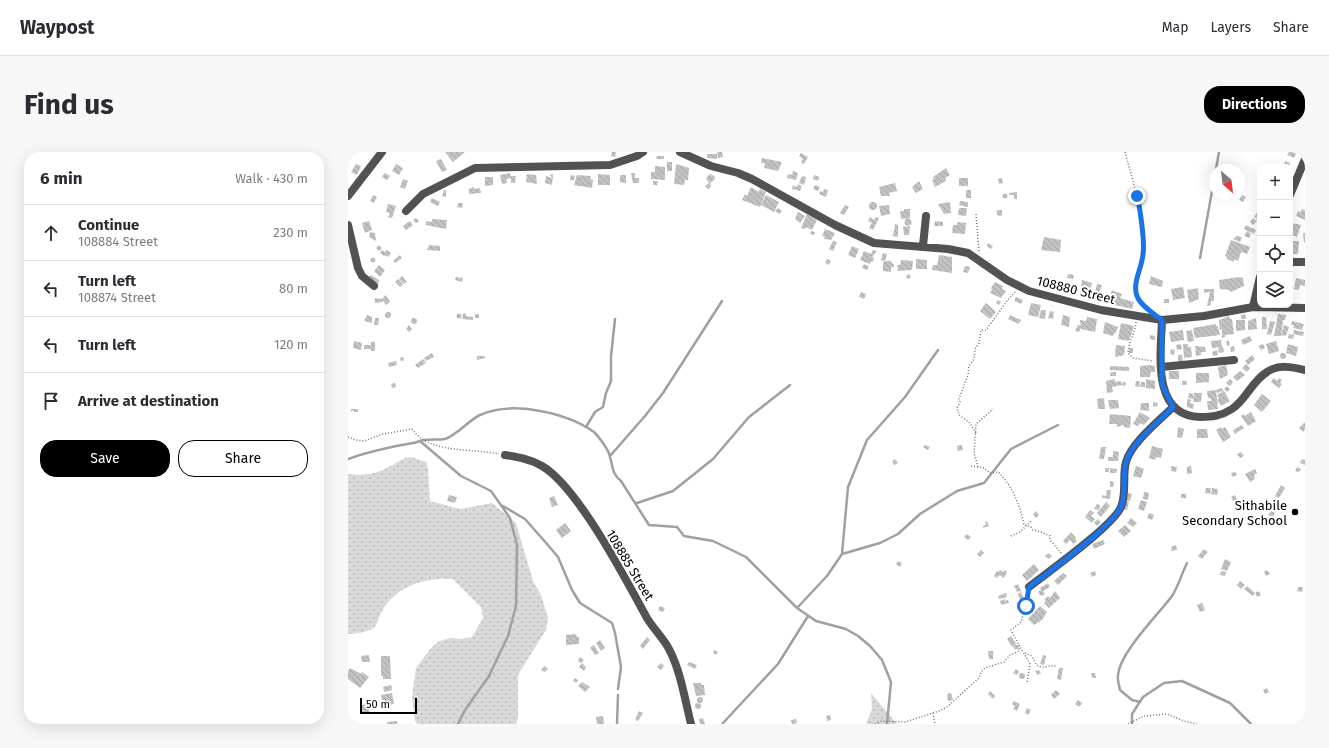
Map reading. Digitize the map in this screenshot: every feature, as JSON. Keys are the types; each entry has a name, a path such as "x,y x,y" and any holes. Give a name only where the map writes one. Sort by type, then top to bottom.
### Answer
{"street":[{"path":"348,196 382,152"},
{"path":"406,211 422,194 475,168 610,165 630,159 643,152"},
{"name":"108880 Street","path":"680,152 691,154 711,166 738,173 752,179 862,239 882,245 923,246 963,252 1019,286 1062,300 1137,317 1162,320 1204,316 1253,307 1305,308"},
{"path":"1293,188 1305,159"},
{"path":"923,246 926,216"},
{"path":"348,225 358,268 362,276 374,286"},
{"path":"1293,262 1305,262"},
{"path":"1253,307 1257,290"},
{"path":"1162,320 1162,384 1173,407 1193,417 1214,417 1234,408 1267,371 1279,367 1305,370"},
{"path":"1161,364 1234,360"},
{"path":"1029,587 1105,526 1120,508 1124,489 1126,461 1136,444 1173,407"},
{"name":"108885 Street","path":"505,455 520,457 543,467 564,486 588,518 650,622 670,651 691,724"}],"path":[{"path":"1125,152 1139,203 1144,254 1135,286 1136,291 1138,298 1162,320"},
{"path":"976,214 980,261"},
{"path":"976,433 969,422 959,415 957,408 960,402 959,399 968,375 969,366 974,358 975,349 979,343 981,330 986,330 1019,286"},
{"path":"1137,317 1136,330 1128,342 1128,353 1133,358 1161,364"},
{"path":"978,467 974,453 976,424 993,409"},
{"path":"348,437 364,441 383,434 412,429 416,436 422,437 425,442 505,455"},
{"path":"971,466 984,468 990,473 998,472 1011,489 1021,511 1024,525 1050,536 1050,540 1065,558"},
{"path":"1011,536 1020,532 1031,521"},
{"path":"1027,683 1030,664 1025,652 1011,630 1021,622 1028,599 1029,587"},
{"path":"875,724 882,721 898,722 918,719 947,707 979,678 981,672 985,668 1004,662 1010,655 1020,651 1020,645"},
{"path":"1025,652 1032,656 1035,664 1042,668 1057,666"},
{"path":"933,713 935,724"},
{"path":"1128,724 1144,716 1167,714 1184,721 1197,724"}],"shaded area":[{"path":"411,457 426,462 428,468 430,501 460,509 492,503 516,523 533,581 541,595 548,618 546,630 518,675 518,718 516,724 417,724 415,721 412,697 416,668 431,648 439,641 451,638 461,639 472,637 483,618 481,607 453,579 432,580 412,585 394,596 381,613 376,626 360,633 348,634 348,474 357,475 378,472 405,458"},
{"path":"871,693 897,724 866,724 872,709"}],"building":[{"path":"445,152 465,152 453,162"},
{"path":"612,152 616,152 615,157 611,156"},
{"path":"717,152 722,152 723,157 718,158"},
{"path":"1289,152 1297,152 1294,158 1287,155"},
{"path":"801,153 808,157 804,164 801,162 803,159 799,156"},
{"path":"707,154 717,154 717,159 707,158"},
{"path":"657,156 664,156 664,159 656,159"},
{"path":"762,158 782,162 778,171 764,168 765,163 761,163"},
{"path":"441,159 447,170 442,172 436,161"},
{"path":"1285,161 1290,163 1290,164 1284,164"},
{"path":"667,162 672,162 672,171 667,171"},
{"path":"356,164 361,166 357,175 351,172"},
{"path":"396,164 403,168 399,175 392,171"},
{"path":"676,164 689,168 688,180 685,180 684,185 674,184"},
{"path":"655,166 665,167 665,180 651,179 651,172 655,172"},
{"path":"946,168 950,175 945,178 946,181 935,187 932,180 934,179 933,177"},
{"path":"793,171 798,173 796,180 787,178 788,174 792,175"},
{"path":"385,173 390,176 387,180 382,177"},
{"path":"510,173 511,178 506,179 507,183 502,184 500,175"},
{"path":"631,173 635,173 635,178 639,178 639,183 633,183"},
{"path":"527,174 536,175 537,184 526,182"},
{"path":"553,174 552,185 545,183 546,176 552,178 550,175"},
{"path":"598,174 610,175 610,185 598,185"},
{"path":"710,174 714,176 715,179 710,183 711,187 708,189 705,186 709,183 706,178"},
{"path":"571,175 575,176 574,180 570,180"},
{"path":"577,175 591,176 590,179 593,180 592,188 574,185"},
{"path":"620,175 626,175 626,183 620,182"},
{"path":"814,175 819,177 818,181 813,179"},
{"path":"511,176 516,176 515,183 511,183"},
{"path":"802,176 806,177 804,185 799,183"},
{"path":"485,177 493,177 493,185 485,186"},
{"path":"959,178 968,178 968,186 959,186"},
{"path":"1002,178 1003,183 999,184 998,179"},
{"path":"403,179 408,181 405,189 400,187"},
{"path":"653,181 658,181 657,185 653,185"},
{"path":"919,181 923,189 916,193 912,187"},
{"path":"895,183 897,191 889,193 890,196 881,196 879,187"},
{"path":"798,184 802,186 800,191 792,189 793,185 797,187"},
{"path":"815,185 820,187 818,191 813,189"},
{"path":"474,187 474,189 480,188 481,193 469,194 469,189"},
{"path":"751,187 759,192 760,189 766,192 760,207 742,200 745,194 747,196"},
{"path":"824,189 828,190 826,197 819,194 820,191 823,192"},
{"path":"444,190 446,190 446,197 442,196"},
{"path":"966,190 971,190 971,198 966,198"},
{"path":"1017,192 1017,199 1014,199 1014,195 1009,195 1009,193"},
{"path":"1003,194 1007,194 1007,198 1003,198"},
{"path":"373,195 377,197 374,203 370,201"},
{"path":"766,195 779,202 774,212 761,205"},
{"path":"432,198 440,202 438,206 430,202"},
{"path":"960,201 968,202 968,207 959,205"},
{"path":"873,202 876,203 876,209 873,210 870,209 869,206 870,203"},
{"path":"950,202 951,213 944,214 938,204"},
{"path":"458,203 463,203 462,208 457,207"},
{"path":"388,204 396,206 392,218 388,217 390,213 386,212"},
{"path":"845,205 849,207 844,215 840,213"},
{"path":"889,205 890,214 881,216 879,206"},
{"path":"778,208 782,211 779,214 775,211"},
{"path":"959,208 967,208 966,216 958,215"},
{"path":"904,209 910,209 910,218 901,219 900,211 904,211"},
{"path":"1302,209 1305,210 1305,220 1296,216 1298,211 1301,212"},
{"path":"997,210 1002,210 1002,216 997,215"},
{"path":"798,212 805,216 800,223 795,219"},
{"path":"807,214 817,220 812,230 806,227 805,229 801,228"},
{"path":"870,217 874,220 876,217 879,218 873,230 869,228 872,223 868,221"},
{"path":"416,218 419,221 416,223 413,220"},
{"path":"908,218 911,219 911,225 908,226 905,225 904,222 905,219"},
{"path":"1253,218 1257,221 1253,225 1250,222"},
{"path":"432,219 447,220 446,229 426,225 426,221 432,222"},
{"path":"369,221 372,230 365,233 362,223"},
{"path":"410,221 413,225 406,230 403,226"},
{"path":"935,221 943,222 943,226 934,226"},
{"path":"957,222 966,223 965,234 952,233 953,225 957,225"},
{"path":"1293,223 1301,225 1297,237 1293,235"},
{"path":"895,224 898,225 898,237 893,236"},
{"path":"1246,225 1256,230 1254,234 1244,229"},
{"path":"910,226 909,235 904,235 903,227"},
{"path":"825,229 835,233 831,240 824,239 825,237 822,236"},
{"path":"811,231 815,232 814,235 810,234"},
{"path":"1247,231 1251,234 1249,238 1244,236"},
{"path":"370,232 375,233 376,241 369,237"},
{"path":"1303,233 1305,233 1305,243 1304,243"},
{"path":"1237,236 1242,237 1240,242 1233,239"},
{"path":"1044,237 1061,240 1060,252 1041,250"},
{"path":"1231,240 1250,247 1247,254 1241,252 1238,261 1234,259 1234,262 1227,259 1225,256"},
{"path":"833,241 837,242 833,251 829,249"},
{"path":"1293,241 1299,241 1298,254 1293,254"},
{"path":"988,243 993,246 991,249 987,246"},
{"path":"379,245 382,248 379,251 376,248"},
{"path":"429,245 440,246 440,251 427,250"},
{"path":"852,246 859,249 855,258 848,255"},
{"path":"382,250 385,252 387,250 391,253 388,257 385,255 384,256 380,253"},
{"path":"873,250 877,251 872,257 874,258 873,262 871,261 870,264 860,260 864,251 871,254"},
{"path":"883,253 887,254 885,261 881,260"},
{"path":"400,255 402,258 395,263 393,261"},
{"path":"939,255 952,257 952,273 932,270 933,265 937,265"},
{"path":"373,257 376,260 373,263 370,260"},
{"path":"827,259 831,261 829,265 825,263"},
{"path":"916,259 927,260 927,269 916,269"},
{"path":"901,260 913,261 912,270 898,271 897,265 900,265"},
{"path":"890,261 894,265 894,267 891,267 891,272 883,271 883,262"},
{"path":"864,264 869,266 867,270 862,268"},
{"path":"379,265 385,270 380,277 374,271"},
{"path":"965,266 970,267 968,273 963,272"},
{"path":"909,274 911,278 907,279 906,276"},
{"path":"1068,274 1074,275 1073,279 1067,278"},
{"path":"371,275 379,280 378,284 369,277"},
{"path":"402,276 407,282 403,284 399,279"},
{"path":"1151,276 1163,281 1162,287 1149,284"},
{"path":"456,277 463,278 462,282 455,280"},
{"path":"1239,277 1243,278 1244,286 1231,292 1229,290 1220,289 1219,280"},
{"path":"1296,278 1305,280 1305,286 1300,285 1299,290 1294,289"},
{"path":"398,279 403,285 400,287 395,282"},
{"path":"1082,280 1092,283 1089,295 1080,293"},
{"path":"995,282 1003,286 1002,289 1006,291 1001,298 990,293"},
{"path":"1097,284 1102,285 1099,293 1095,292"},
{"path":"1183,287 1185,298 1173,300 1171,289"},
{"path":"1198,288 1199,299 1189,303 1187,290"},
{"path":"1204,289 1214,289 1214,301 1211,301 1211,305 1207,306 1210,292 1204,293"},
{"path":"1112,290 1122,294 1120,298 1134,302 1132,309 1107,303"},
{"path":"861,292 866,294 864,299 859,297"},
{"path":"386,295 390,302 386,305 383,300 383,302 375,303 375,298 382,299"},
{"path":"1016,297 1023,300 1021,304 1014,301"},
{"path":"1164,299 1169,299 1169,303 1164,303"},
{"path":"998,300 1001,302 999,305 996,303"},
{"path":"986,303 996,312 990,319 980,311"},
{"path":"1031,303 1041,305 1038,317 1028,315"},
{"path":"1041,310 1046,310 1045,319 1039,318"},
{"path":"1050,311 1054,312 1053,319 1048,318"},
{"path":"388,312 391,315 388,318 385,315"},
{"path":"459,313 462,316 459,319 456,316"},
{"path":"466,313 466,316 473,317 473,320 462,319 463,314"},
{"path":"475,314 479,314 479,318 475,318"},
{"path":"1245,314 1246,319 1241,319 1241,315"},
{"path":"1278,314 1286,315 1285,320 1283,320 1281,336 1274,336"},
{"path":"367,315 372,317 372,323 364,321"},
{"path":"1010,315 1021,320 1019,324 1008,319"},
{"path":"1063,315 1070,317 1069,327 1061,325"},
{"path":"1229,316 1230,319 1232,319 1234,334 1225,335 1225,337 1222,338 1222,329 1220,330 1219,320"},
{"path":"1087,317 1097,319 1095,332 1081,329 1080,320 1086,321"},
{"path":"1262,317 1266,317 1267,329 1262,329"},
{"path":"375,318 379,318 378,325 374,325"},
{"path":"414,318 417,321 414,324 411,321"},
{"path":"1256,318 1257,329 1248,330 1248,321"},
{"path":"1236,320 1245,320 1245,330 1236,331"},
{"path":"1270,321 1275,322 1271,335 1267,334"},
{"path":"1292,321 1304,324 1302,330 1293,328 1294,325 1291,325"},
{"path":"1105,322 1118,327 1112,336 1103,333"},
{"path":"1121,323 1134,326 1129,341 1118,339"},
{"path":"1216,324 1220,335 1195,338 1193,328"},
{"path":"409,325 412,329 409,332 406,329"},
{"path":"1078,325 1081,326 1079,332 1075,331"},
{"path":"1284,325 1289,327 1286,336 1281,335"},
{"path":"1183,330 1184,340 1171,342 1169,332"},
{"path":"1192,330 1194,341 1188,342 1186,331"},
{"path":"1294,330 1304,332 1303,336 1293,334"},
{"path":"1289,334 1294,335 1293,339 1288,338"},
{"path":"1150,335 1155,336 1155,340 1150,339"},
{"path":"1250,336 1252,341 1243,345 1241,340"},
{"path":"1221,340 1222,347 1212,348 1211,341"},
{"path":"354,341 362,343 361,350 353,348"},
{"path":"1226,341 1229,341 1230,345 1227,346"},
{"path":"1276,341 1279,351 1269,354 1266,344"},
{"path":"371,342 375,342 375,351 371,351 371,349 364,349 364,345 371,345"},
{"path":"1181,344 1182,349 1177,350 1176,345"},
{"path":"1183,344 1188,344 1188,347 1191,347 1192,357 1184,358"},
{"path":"1263,344 1265,348 1261,350 1258,346"},
{"path":"1288,344 1298,347 1296,356 1286,353"},
{"path":"1116,345 1125,346 1124,355 1116,357"},
{"path":"1195,346 1205,347 1206,352 1201,352 1201,355 1196,356"},
{"path":"1234,346 1235,351 1231,352 1230,347"},
{"path":"1223,347 1224,352 1219,353 1218,348"},
{"path":"1129,348 1133,348 1133,353 1129,353"},
{"path":"1171,349 1175,350 1174,355 1170,354"},
{"path":"1217,350 1218,355 1213,356 1212,352"},
{"path":"432,353 434,357 426,361 424,358"},
{"path":"1283,353 1286,356 1283,359 1280,356"},
{"path":"1178,355 1182,355 1183,361 1178,361"},
{"path":"1252,355 1255,359 1248,365 1245,361"},
{"path":"477,356 485,356 485,358 477,360"},
{"path":"400,357 404,357 404,361 400,361"},
{"path":"423,359 426,363 418,368 415,365"},
{"path":"396,361 397,365 389,367 388,363"},
{"path":"1246,364 1250,368 1247,372 1242,368"},
{"path":"1226,365 1228,375 1220,379 1218,367"},
{"path":"1110,366 1129,367 1129,371 1110,370"},
{"path":"1140,366 1155,366 1155,372 1151,372 1150,377 1140,377"},
{"path":"1169,371 1179,371 1179,379 1169,379"},
{"path":"1240,371 1245,375 1237,381 1233,377"},
{"path":"1111,372 1116,372 1116,376 1110,376"},
{"path":"1196,373 1209,373 1209,382 1196,383"},
{"path":"1274,378 1277,381 1279,378 1282,380 1280,383 1282,384 1279,388 1271,382"},
{"path":"1115,379 1115,382 1121,381 1122,385 1112,387 1113,392 1107,393 1106,381"},
{"path":"1146,379 1155,381 1155,389 1146,388"},
{"path":"1230,379 1233,382 1230,386 1226,383"},
{"path":"1136,381 1140,381 1139,387 1135,386"},
{"path":"1182,381 1187,381 1186,385 1182,385"},
{"path":"1122,382 1126,382 1126,386 1122,386"},
{"path":"1141,382 1145,382 1145,387 1140,387"},
{"path":"395,383 396,387 392,388 391,384"},
{"path":"1227,386 1230,389 1227,392 1224,389"},
{"path":"1222,388 1223,391 1217,393 1216,390"},
{"path":"1216,390 1218,409 1208,410 1207,401 1211,401 1211,398 1208,398 1207,391"},
{"path":"1224,391 1230,401 1221,406 1217,400 1219,399 1217,395"},
{"path":"1189,393 1193,394 1193,399 1188,398"},
{"path":"1194,393 1202,393 1201,402 1193,402"},
{"path":"1262,394 1271,401 1262,412 1254,405"},
{"path":"1104,398 1105,409 1098,409 1097,399"},
{"path":"1187,399 1191,400 1190,403 1194,404 1193,409 1187,407"},
{"path":"1108,400 1118,400 1119,408 1110,409"},
{"path":"1153,402 1158,403 1157,407 1153,406"},
{"path":"1141,403 1149,403 1149,411 1140,410"},
{"path":"351,409 358,409 358,412 354,412 354,410 351,412"},
{"path":"1140,412 1150,418 1144,425 1140,423 1138,426 1133,424"},
{"path":"1251,412 1256,421 1248,426 1241,416 1244,414 1245,416"},
{"path":"1110,414 1131,416 1130,428 1124,427 1124,425 1116,427 1117,424 1109,424"},
{"path":"1305,422 1305,429 1303,432 1299,428"},
{"path":"1242,425 1244,428 1235,434 1233,430"},
{"path":"1178,427 1184,429 1182,438 1177,437"},
{"path":"1221,427 1222,429 1225,427 1231,437 1223,442 1216,430"},
{"path":"1197,429 1207,429 1208,438 1197,438"},
{"path":"925,445 930,447 928,450 923,447"},
{"path":"962,445 963,450 958,451 957,446"},
{"path":"1152,446 1163,449 1161,458 1156,457 1155,460 1149,458"},
{"path":"1101,447 1106,447 1104,459 1099,459"},
{"path":"1113,451 1119,452 1118,461 1108,461 1108,457 1113,457"},
{"path":"1241,452 1244,456 1240,458 1237,454"},
{"path":"895,459 898,463 894,465 892,461"},
{"path":"1302,459 1305,460 1305,465 1300,463"},
{"path":"1136,466 1144,469 1141,478 1133,476"},
{"path":"1171,466 1177,467 1176,472 1171,471"},
{"path":"1191,466 1192,473 1187,474 1187,467"},
{"path":"1297,467 1301,469 1299,472 1295,471"},
{"path":"1105,468 1109,468 1109,472 1105,472"},
{"path":"1110,468 1117,469 1116,473 1110,473"},
{"path":"1255,469 1257,473 1254,475 1255,479 1250,482 1245,474"},
{"path":"1236,472 1237,475 1232,477 1231,473"},
{"path":"1110,481 1114,482 1113,487 1110,487"},
{"path":"1281,485 1285,488 1279,498 1275,496"},
{"path":"1206,488 1211,488 1210,494 1205,493"},
{"path":"1212,488 1218,489 1217,495 1211,494"},
{"path":"1107,490 1111,490 1110,499 1102,498 1102,495 1106,496"},
{"path":"1144,492 1149,493 1148,500 1143,499"},
{"path":"1128,493 1132,494 1130,501 1126,500"},
{"path":"1181,494 1186,494 1186,498 1181,498"},
{"path":"449,495 457,497 455,503 447,501"},
{"path":"1235,495 1237,499 1233,501 1231,497"},
{"path":"554,496 558,505 552,507 549,498"},
{"path":"1141,500 1147,502 1144,511 1138,509"},
{"path":"1126,501 1129,502 1127,510 1123,509"},
{"path":"1106,502 1110,506 1101,517 1097,513"},
{"path":"1097,504 1100,505 1099,510 1094,509"},
{"path":"1090,510 1094,513 1091,516 1095,519 1092,523 1085,517"},
{"path":"1036,511 1039,515 1036,518 1033,514"},
{"path":"1271,511 1275,513 1273,517 1268,515"},
{"path":"1149,513 1154,515 1152,520 1147,518"},
{"path":"1131,518 1137,523 1133,527 1127,523"},
{"path":"1098,519 1101,522 1097,526 1094,523"},
{"path":"1255,519 1262,522 1260,527 1253,524"},
{"path":"987,521 989,526 983,528 983,526 986,525 985,522"},
{"path":"1198,521 1203,521 1204,526 1198,527"},
{"path":"565,523 571,531 562,538 556,530"},
{"path":"1125,525 1131,531 1124,537 1118,531"},
{"path":"1071,532 1077,541 1073,544 1070,540 1066,544 1063,541"},
{"path":"967,534 971,537 968,540 964,537"},
{"path":"1103,540 1105,544 1094,549 1092,544"},
{"path":"1176,545 1177,550 1172,551 1171,547"},
{"path":"1204,549 1208,552 1202,559 1198,556"},
{"path":"981,550 984,553 980,557 977,554"},
{"path":"1048,553 1052,556 1049,559 1045,556"},
{"path":"1225,559 1231,562 1227,571 1221,569"},
{"path":"898,561 902,563 900,567 896,564"},
{"path":"1034,564 1039,570 1027,581 1022,575"},
{"path":"1000,570 1003,572 1005,570 1007,572 1004,578 999,575 997,578 994,576 997,571 998,572"},
{"path":"1267,570 1270,574 1266,576 1264,572"},
{"path":"1095,571 1096,575 1092,577 1090,573"},
{"path":"1221,571 1226,572 1225,576 1220,575"},
{"path":"1063,573 1067,576 1058,585 1054,581"},
{"path":"1240,581 1245,585 1241,589 1237,585"},
{"path":"1048,583 1050,587 1043,591 1045,594 1041,596 1038,592 1041,590 1040,588"},
{"path":"1018,584 1021,591 1017,592 1014,586"},
{"path":"1247,586 1255,593 1253,596 1244,589"},
{"path":"1298,587 1303,587 1302,592 1297,591"},
{"path":"1055,591 1060,598 1049,608 1044,603 1046,601 1044,600 1048,596 1050,598"},
{"path":"1258,591 1261,594 1258,597 1255,594"},
{"path":"1021,592 1024,599 1020,600 1018,594"},
{"path":"1006,593 1007,597 999,599 998,596"},
{"path":"1005,599 1005,601 1008,600 1009,603 1001,605 1000,601"},
{"path":"1202,603 1205,610 1200,612 1197,605"},
{"path":"660,606 665,608 663,612 658,610"},
{"path":"1040,606 1047,612 1042,620 1034,625 1028,619"},
{"path":"576,634 577,637 579,637 579,644 566,645 566,635"},
{"path":"1011,636 1016,643 1012,647 1007,639"},
{"path":"647,637 650,640 643,649 640,646"},
{"path":"600,640 605,648 601,651 596,643"},
{"path":"594,645 599,653 595,655 590,648"},
{"path":"1014,645 1018,645 1018,649 1014,649"},
{"path":"714,650 718,652 716,655 713,653"},
{"path":"988,651 993,651 993,659 989,659"},
{"path":"369,655 370,662 362,662 361,656"},
{"path":"1043,655 1046,656 1044,665 1040,664"},
{"path":"381,656 390,656 391,679 383,679 383,676 381,676"},
{"path":"580,657 584,660 581,663 578,661"},
{"path":"689,662 697,665 695,669 687,665"},
{"path":"582,663 586,667 584,671 579,667"},
{"path":"661,663 664,666 661,670 657,667"},
{"path":"544,666 548,669 545,672 541,670"},
{"path":"350,668 361,674 362,672 369,677 360,688 348,679 348,671"},
{"path":"1059,668 1063,668 1061,680 1057,679"},
{"path":"1016,669 1019,672 1017,675 1013,673"},
{"path":"1039,670 1041,673 1038,675 1035,671"},
{"path":"1022,673 1025,676 1022,679 1019,676"},
{"path":"1091,673 1095,673 1096,678 1092,678"},
{"path":"575,678 578,680 576,683 573,681"},
{"path":"582,682 590,687 585,692 578,686"},
{"path":"693,683 701,683 701,685 704,685 705,695 696,696"},
{"path":"391,685 392,690 384,692 383,687"},
{"path":"1267,688 1269,692 1265,694 1263,690"},
{"path":"1056,690 1060,694 1054,699 1051,695"},
{"path":"990,691 995,696 993,699 988,694"},
{"path":"392,693 394,704 383,706 381,695"},
{"path":"951,693 953,700 948,701 947,694"},
{"path":"700,697 703,700 700,703 697,700"},
{"path":"1078,700 1082,703 1079,707 1075,704"},
{"path":"1014,701 1020,704 1017,711 1013,709 1015,706 1012,704"},
{"path":"698,703 701,706 698,709 695,706"},
{"path":"368,704 370,714 361,714 360,705"},
{"path":"1027,708 1031,710 1028,715 1025,713"},
{"path":"639,711 643,713 638,721 635,720"},
{"path":"830,715 831,720 827,721 826,716"},
{"path":"603,716 604,724 597,724 596,717"},
{"path":"703,718 705,724 700,724 699,719"},
{"path":"796,719 797,723 792,724 791,720"},
{"path":"397,721 397,724 387,724 387,722"}],"waterway":[{"path":"1200,258 1219,152"},
{"path":"610,456 663,393 722,301"},
{"path":"586,427 595,412 603,407 606,393 611,381 611,356 615,319"},
{"path":"797,608 827,576 842,554 848,487 867,440 905,397 938,350"},
{"path":"637,503 673,491 713,459 749,417 790,385"},
{"path":"348,459 372,451 423,440 445,439 454,435 476,417 493,411 508,409 539,411 555,414 583,425 594,432 604,444 608,451 614,473 621,481 649,525 677,527 684,536 713,541 746,557 797,608 816,621 846,629 858,636 870,646 882,660 891,682 887,724"},
{"path":"842,554 880,543 898,534 920,514 957,491 984,483 1011,449 1058,425"},
{"path":"420,441 461,476 491,491 510,518 517,545 516,606 508,636 489,676 465,710 458,724"},
{"path":"503,506 525,519 558,557 572,590 580,603 612,623 621,667 618,689"},
{"path":"1140,702 1132,700 1120,690 1118,682 1120,666 1140,634 1172,596 1187,563"},
{"path":"723,723 778,664 808,616"},
{"path":"1132,724 1132,714 1143,697 1164,683 1182,681 1230,703 1251,724"},
{"path":"617,724 618,695"}],"place":[{"name":"Sithabile Secondary School","path":"1295,512"}],"route":[{"path":"1026,606 1029,587 1105,526 1120,508 1124,489 1126,461 1136,444 1173,407 1166,396 1162,384 1162,320 1138,298 1135,286 1144,254 1137,196"}]}
